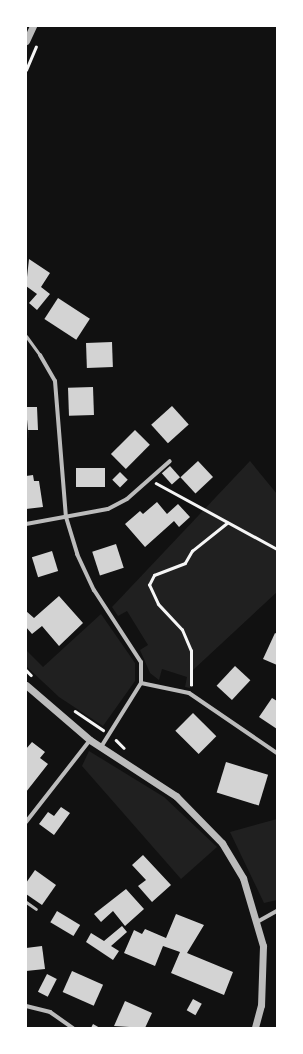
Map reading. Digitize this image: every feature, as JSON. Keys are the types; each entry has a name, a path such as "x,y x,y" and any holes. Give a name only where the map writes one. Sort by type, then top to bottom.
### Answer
{"street":[{"path":"26,41 33,26"},
{"path":"40,355 55,381 66,517 77,554 94,590 141,662 141,683 101,748"},
{"path":"26,524 108,509 150,480 170,461"},
{"path":"141,683 189,693 277,753"},
{"path":"26,685 90,740 176,796 222,843 243,878 264,946 261,1005 255,1028"},
{"path":"26,822 90,740"},
{"path":"257,922 277,911"},
{"path":"26,1006 50,1012 73,1028"}],"lane":[{"path":"26,336 40,355"},
{"path":"26,902 36,909"}],"path":[{"path":"150,480 277,549"},
{"path":"189,693 194,669 191,651 182,630 158,604 149,585 154,575 185,563 192,551 227,523"}],"shaded area":[{"path":"250,461 277,494 277,592 193,670 190,688 185,687 187,677 162,669 159,680 150,673 140,650 148,645 127,611 118,616 112,607"},
{"path":"101,614 135,663 135,681 103,726 59,697 26,666 26,650 43,667"},
{"path":"89,751 164,797 217,847 181,879 82,766"},
{"path":"277,819 277,900 264,903 230,832"}],"building":[{"path":"29,259 50,273 41,287 50,294 37,310 29,303 37,294 26,286"},
{"path":"58,298 90,319 76,340 44,319"},
{"path":"112,342 113,367 87,368 86,343"},
{"path":"93,387 94,415 69,416 68,388"},
{"path":"172,406 189,425 168,443 151,425"},
{"path":"26,407 37,407 38,430 28,430 29,443"},
{"path":"135,430 150,445 126,469 111,454"},
{"path":"198,461 213,477 195,493 180,477"},
{"path":"170,466 180,477 172,485 162,473"},
{"path":"76,468 105,468 105,487 76,487"},
{"path":"120,472 128,480 120,488 112,480"},
{"path":"33,475 34,481 39,481 43,507 26,509 26,476"},
{"path":"157,502 167,514 178,504 190,517 179,527 174,521 145,547 125,524 140,511 143,514"},
{"path":"116,544 124,568 100,576 92,552"},
{"path":"52,551 58,571 38,577 32,557"},
{"path":"59,596 83,623 59,646 42,626 32,634 26,627 26,611 34,618"},
{"path":"275,633 277,634 277,665 263,659"},
{"path":"235,666 250,680 232,700 217,686"},
{"path":"272,698 277,701 277,729 259,717"},
{"path":"193,713 216,736 199,754 175,731"},
{"path":"32,742 45,752 40,758 48,764 26,792 26,749"},
{"path":"226,762 268,775 259,805 217,793"},
{"path":"61,807 70,813 54,835 39,824 48,812 54,816"},
{"path":"143,855 171,885 152,902 138,886 146,880 132,865"},
{"path":"35,870 56,885 42,905 26,894 26,883"},
{"path":"126,889 144,909 125,926 113,911 101,922 94,914"},
{"path":"57,911 80,925 73,936 50,922"},
{"path":"176,914 204,925 187,953 233,972 224,995 171,973 180,952 163,946 155,966 124,953 134,930 142,934 145,929 166,938"},
{"path":"122,926 127,932 111,946 119,951 113,960 86,942 91,933 104,941"},
{"path":"42,946 45,969 26,971 26,948"},
{"path":"72,971 103,985 94,1006 63,992"},
{"path":"47,974 57,979 48,997 38,992"},
{"path":"193,999 202,1004 195,1015 187,1010"},
{"path":"125,1001 152,1013 145,1028 114,1026"},
{"path":"93,1024 100,1028 91,1028"}]}
